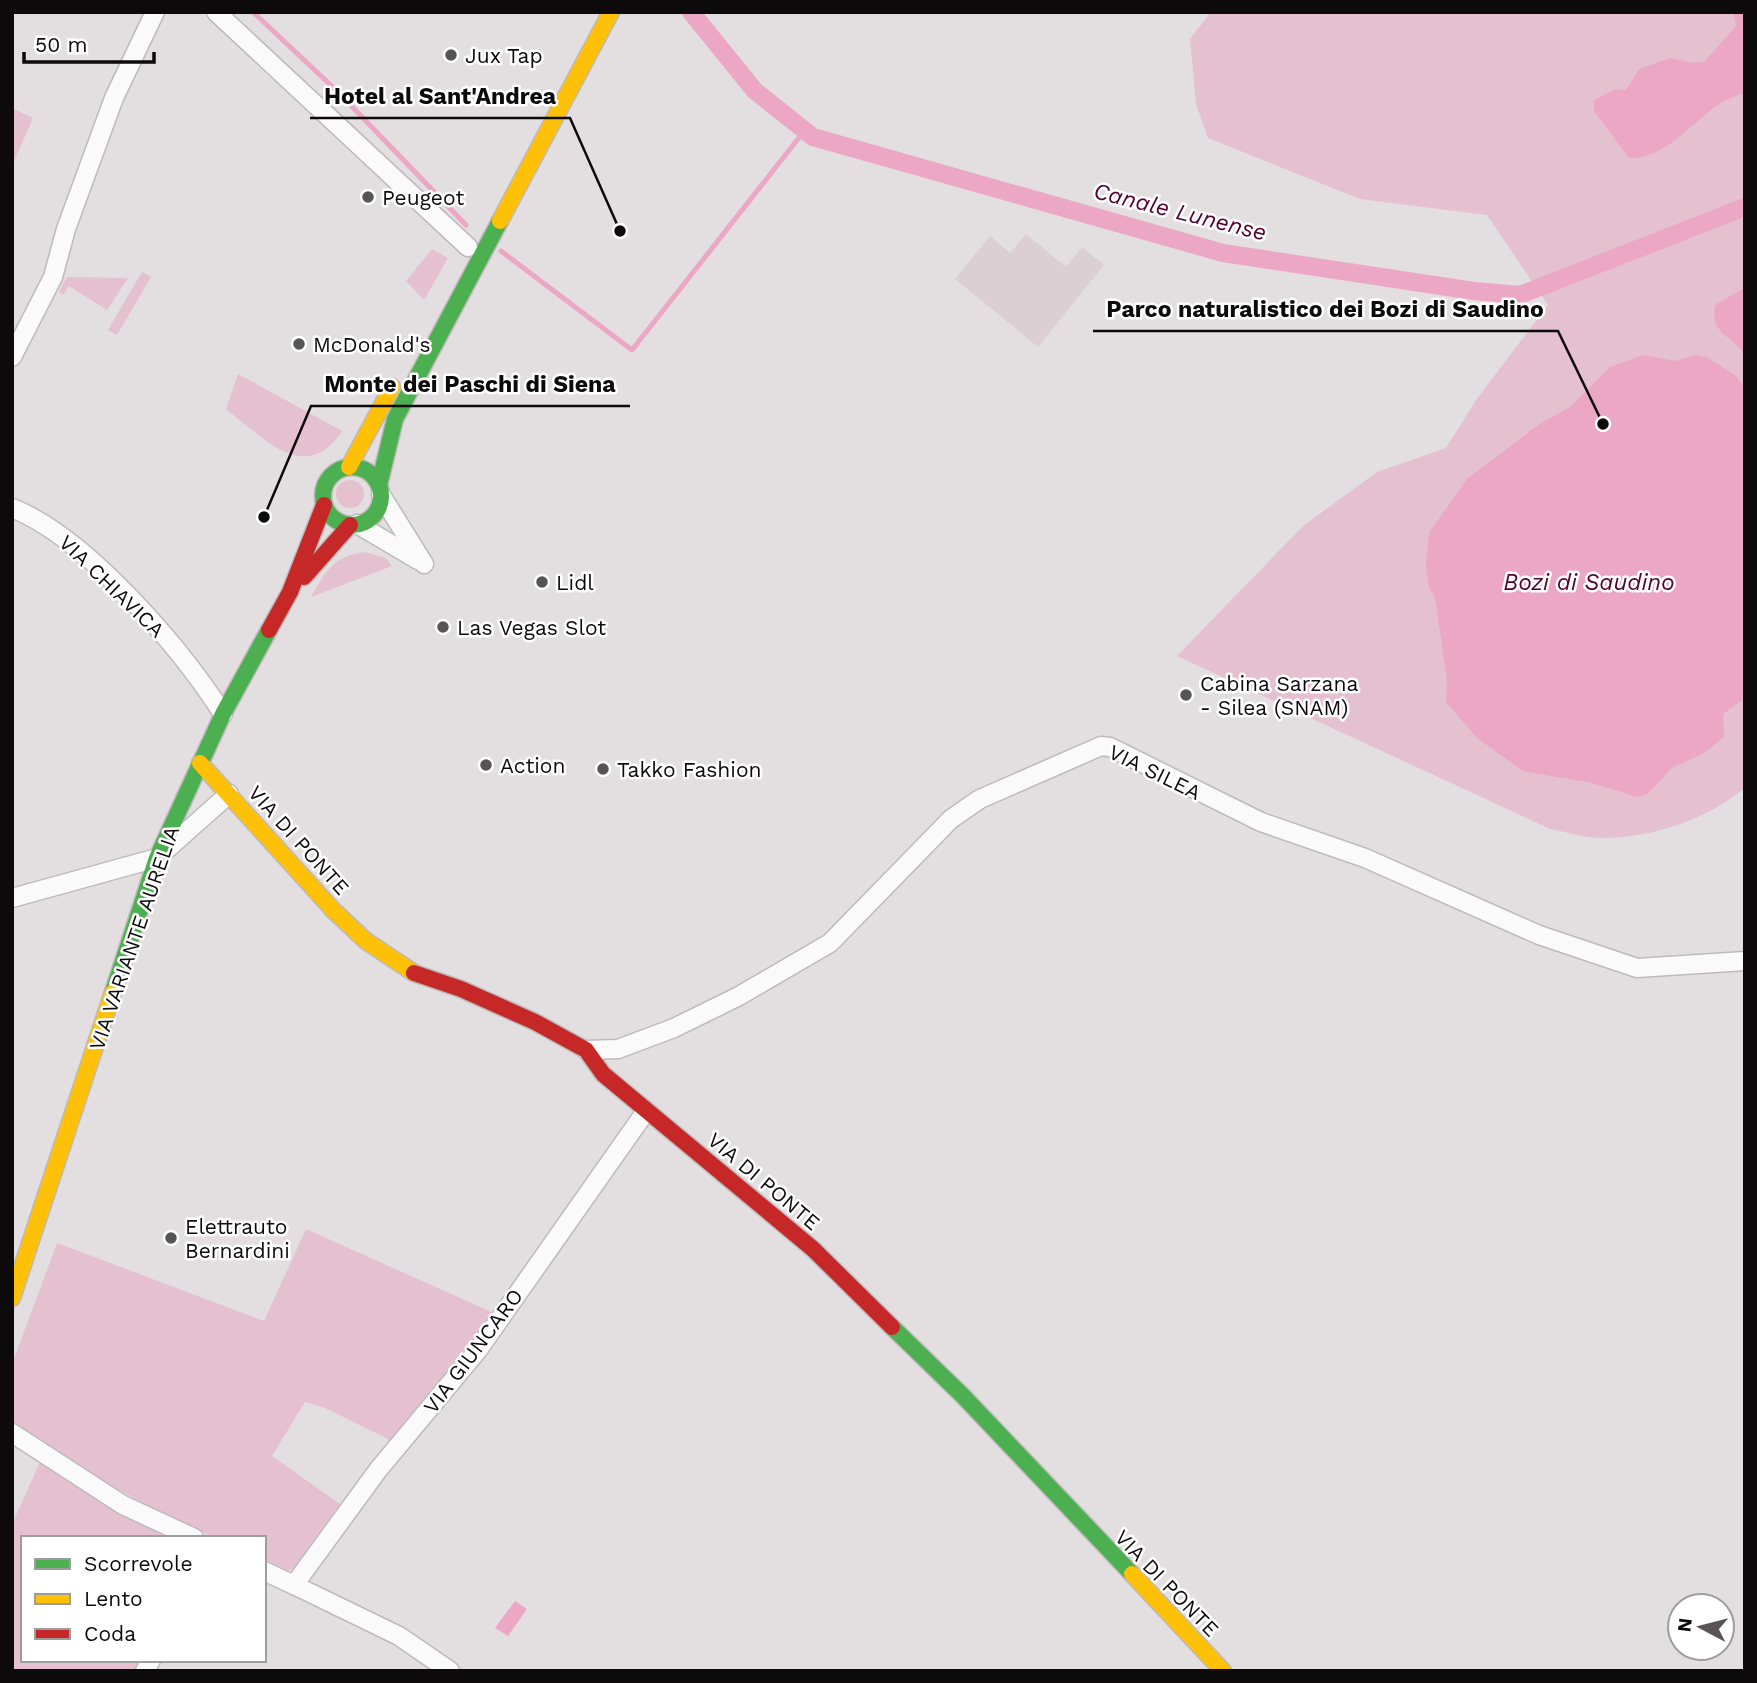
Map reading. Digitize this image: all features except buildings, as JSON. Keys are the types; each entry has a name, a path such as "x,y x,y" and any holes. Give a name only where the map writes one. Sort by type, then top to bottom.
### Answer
{"main road":[{"path":"429,320 595,12"},
{"name":"VIA VARIANTE AURELIA","path":"290,592 353,524 377,511 395,419 611,12"},
{"name":"VIA VARIANTE AURELIA","path":"12,1298 157,858 223,714 290,592 324,505 323,492 329,479 349,467 402,368"},
{"path":"349,467 367,471 380,490"},
{"path":"324,505 334,519 353,524"},
{"name":"VIA DI PONTE","path":"200,763 333,910 366,942 417,975 486,1000 586,1050 603,1074 813,1249 963,1396 1223,1671"}],"street":[{"path":"12,357 53,277 66,229 114,98 155,12"},
{"path":"216,12 468,247"},
{"path":"353,524 424,564 380,490"},
{"name":"VIA CHIAVICA","path":"12,508 36,517 64,537 156,624 223,714"},
{"name":"VIA SILEA","path":"586,1050 618,1049 674,1027 739,996 830,943 951,820 980,799 1101,746 1110,747 1261,822 1365,858 1539,934 1637,968 1745,961"},
{"path":"12,898 157,858 229,794"},
{"name":"VIA GIUNCARO","path":"294,1585 379,1471 478,1350 646,1111"},
{"path":"12,1433 123,1505 190,1536"},
{"path":"266,1572 399,1636 450,1671"}],"shaded area":[{"path":"1211,12 1745,12 1745,788 1730,799 1696,818 1642,834 1597,838 1550,829 1177,656 1303,526 1377,472 1446,448 1476,400 1548,305 1487,215 1360,199 1208,138 1196,104 1190,39"},
{"path":"12,108 33,118 12,166"},
{"path":"1026,234 1066,267 1082,247 1104,265 1038,347 955,279 990,236 1010,253"},
{"path":"432,249 448,258 424,300 406,281"},
{"path":"142,272 151,277 117,335 108,330"},
{"path":"67,277 128,278 107,310 69,286 63,295 59,292"},
{"path":"238,374 342,431 328,447 313,455 299,456 284,452 226,409"},
{"path":"350,480 360,484 364,494 360,504 350,508 340,504 336,494 340,484"},
{"path":"365,552 386,558 392,566 311,597 321,580 338,561"},
{"path":"306,1229 496,1314 390,1440 323,1407 305,1402 272,1456 340,1504 293,1569 287,1570 266,1560 266,1536 211,1536 164,1515 65,1459 12,1423 12,1364 57,1243 264,1321"},
{"path":"41,1460 179,1536 21,1536 21,1662 140,1662 143,1664 139,1671 12,1671 12,1524"}],"water":[{"path":"1733,12 1745,12 1745,92 1719,104 1666,147 1642,157 1629,158 1594,111 1594,100 1615,89 1626,90 1639,69 1670,58 1693,63 1705,61 1736,26"},
{"path":"1745,288 1745,354 1718,327 1714,313 1716,304"},
{"name":"Bozi di Saudino","path":"1643,355 1676,361 1695,355 1706,357 1735,375 1745,388 1745,698 1723,714 1724,737 1704,753 1672,768 1648,794 1637,797 1592,783 1523,771 1477,738 1446,702 1447,680 1435,598 1429,588 1426,566 1429,533 1467,479 1538,425 1570,407 1610,367"},
{"path":"515,1601 527,1609 508,1636 495,1628"}],"waterway":[{"path":"253,12 338,92 466,225"},
{"name":"Canale Lunense","path":"691,12 755,91 813,137 1223,253 1474,291 1520,295 1745,207"},
{"path":"501,251 632,350 805,130"}],"traffic: fast":[{"path":"379,485 395,419 500,221"},
{"path":"352,467 368,472 376,480 381,496 376,512 368,520 352,525 336,520 328,512 323,496 328,480 336,472 352,467"},
{"path":"113,992 157,858 223,714 269,630"},
{"path":"892,1327 963,1396 1132,1574"}],"traffic: slow":[{"path":"500,221 611,12"},
{"path":"349,467 392,387"},
{"path":"200,763 333,910 366,941 414,973"},
{"path":"12,1298 113,992"},
{"path":"1132,1574 1223,1671"}],"traffic: jam":[{"path":"269,630 290,592 324,505"},
{"path":"304,577 350,525"},
{"path":"414,973 461,989 535,1022 586,1050 603,1074 813,1249 892,1327"}],"place":[{"name":"Jux Tap","path":"451,55"},
{"name":"Peugeot","path":"368,197"},
{"name":"Hotel al Sant'Andrea","path":"620,231"},
{"name":"McDonald's","path":"299,344"},
{"name":"Parco naturalistico dei Bozi di Saudino","path":"1603,424"},
{"name":"Monte dei Paschi di Siena","path":"264,517"},
{"name":"Lidl","path":"542,582"},
{"name":"Las Vegas Slot","path":"443,627"},
{"name":"Cabina Sarzana - Silea (SNAM)","path":"1186,695"},
{"name":"Action","path":"486,765"},
{"name":"Takko Fashion","path":"603,769"},
{"name":"Elettrauto Bernardini","path":"171,1238"}]}
